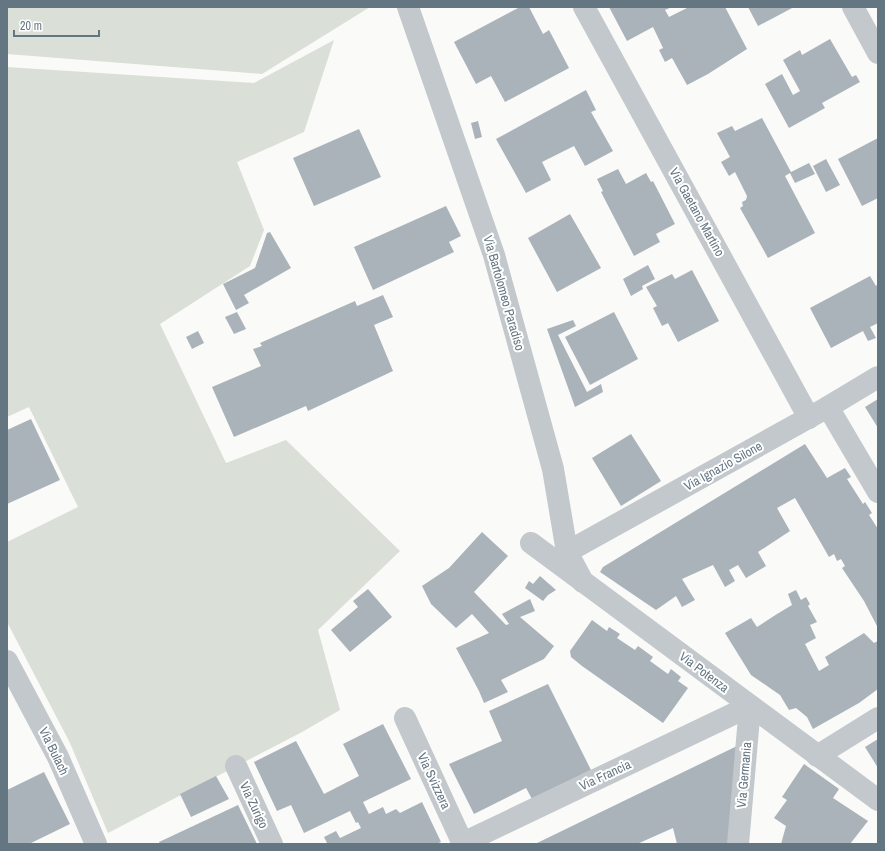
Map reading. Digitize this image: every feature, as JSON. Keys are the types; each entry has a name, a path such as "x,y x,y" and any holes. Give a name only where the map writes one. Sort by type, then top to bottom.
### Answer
{"street":[{"name":"Via Bartolomeo Paradiso","path":"408,7 494,255 553,469 566,552 583,582"},
{"name":"Via Gaetano Martino","path":"584,7 809,418"},
{"path":"853,7 878,53"},
{"name":"Via Ignazio Silone","path":"566,552 809,418 878,377"},
{"path":"828,407 878,492"},
{"name":"Via Potenza","path":"531,543 816,756 878,800"},
{"name":"Via Bulach","path":"7,661 58,757 96,844"},
{"name":"Via Francia","path":"462,844 750,706"},
{"name":"Via Germania","path":"738,844 750,706"},
{"name":"Via Svizzera","path":"404,718 462,844"},
{"path":"816,756 878,718"},
{"name":"Via Zurigo","path":"236,766 272,844"}],"shaded area":[{"path":"7,7 370,7 262,74 7,54"},
{"path":"334,40 304,132 237,162 264,230 250,266 160,324 226,463 286,440 400,551 318,630 340,710 302,732 108,833 70,743 7,622 7,542 78,507 29,407 7,417 7,67 254,83"}],"building":[{"path":"520,7 529,7 543,34 549,30 569,68 505,102 491,76 476,84 454,42"},
{"path":"609,7 672,7 665,10 669,17 689,7 725,7 747,49 708,74 687,85 672,58 665,62 659,50 663,48 653,27 627,41"},
{"path":"748,7 794,7 758,26"},
{"path":"830,39 852,77 856,75 860,82 822,103 825,108 789,128 765,84 782,74 793,95 800,91 783,60 800,50 802,55"},
{"path":"586,90 596,110 591,112 613,151 585,166 574,146 542,162 551,180 526,193 496,139"},
{"path":"762,118 791,172 809,163 815,174 795,183 790,173 785,176 815,233 768,258 740,208 743,206 742,202 746,200 747,196 735,172 729,176 721,162 730,157 717,133 732,126 735,131"},
{"path":"478,121 482,137 475,139 471,123"},
{"path":"359,129 381,177 314,206 293,158"},
{"path":"878,138 878,198 862,206 838,159"},
{"path":"826,159 840,185 826,192 813,166"},
{"path":"618,169 626,184 646,173 651,182 653,181 675,224 656,234 660,242 634,256 601,192 603,191 597,179"},
{"path":"446,206 461,236 449,242 454,252 373,290 354,247"},
{"path":"570,214 601,268 557,292 528,238"},
{"path":"270,232 291,268 244,295 249,303 236,310 223,284 255,268 267,233"},
{"path":"648,265 655,279 642,286 643,289 631,296 623,279"},
{"path":"692,270 719,321 678,342 668,323 662,326 653,308 657,306 646,287 672,274 675,279"},
{"path":"870,276 876,286 878,284 878,323 870,327 876,338 868,341 863,331 831,348 810,308"},
{"path":"383,295 393,317 374,325 393,371 308,411 306,406 234,437 212,387 261,366 253,349 262,346 260,343 355,301 357,306"},
{"path":"237,312 246,329 234,334 225,317"},
{"path":"614,312 638,359 590,385 565,337"},
{"path":"573,320 576,326 558,335 587,392 601,384 603,392 575,407 547,329"},
{"path":"198,331 204,343 192,349 186,337"},
{"path":"878,399 878,428 865,407"},
{"path":"31,419 60,480 7,504 7,430"},
{"path":"631,434 661,481 621,506 592,458"},
{"path":"805,444 827,478 845,468 851,477 847,479 863,504 865,502 872,513 869,515 878,529 878,628 864,601 842,568 845,566 841,559 837,561 834,554 829,557 795,498 777,508 790,531 758,552 766,566 746,578 738,565 729,570 735,581 725,587 713,565 682,579 695,600 682,607 676,596 656,610 600,572 603,567"},
{"path":"482,532 508,556 474,592 506,625 509,624 502,614 530,599 535,611 520,617 554,646 544,659 501,680 508,692 484,703 456,648 489,633 472,614 456,628 431,604 422,586 449,568"},
{"path":"540,576 556,590 548,595 543,601 525,588 529,581 533,584"},
{"path":"368,589 392,617 350,652 331,630 358,607 353,601"},
{"path":"796,590 801,600 806,597 810,604 808,606 817,622 810,625 816,638 805,644 819,671 829,665 825,657 864,633 874,643 878,641 878,689 859,703 813,729 807,717 796,708 789,710 780,695 751,675 725,633 751,618 757,627 792,605 788,594"},
{"path":"592,620 607,631 609,627 620,634 617,638 635,650 638,646 653,657 650,661 668,674 671,669 681,677 678,681 688,688 663,723 571,657 570,651"},
{"path":"548,684 591,770 532,799 526,788 474,814 449,764 502,741 489,711"},
{"path":"383,724 411,779 363,802 369,814 383,807 386,814 396,809 400,813 422,802 441,842 436,844 325,844 327,843 324,837 336,831 340,838 361,828 358,822 356,823 350,811 304,833 291,805 277,811 254,762 296,741 324,794 359,776 343,744"},
{"path":"878,739 878,768 865,747"},
{"path":"737,746 731,844 677,844 673,828 637,844 535,844"},
{"path":"804,764 839,789 833,798 868,821 850,844 781,844 786,826 774,818 787,800 782,797"},
{"path":"44,772 70,824 29,844 7,844 7,790"},
{"path":"216,776 229,799 191,817 180,794"},
{"path":"238,805 257,844 160,844 159,842"}]}
